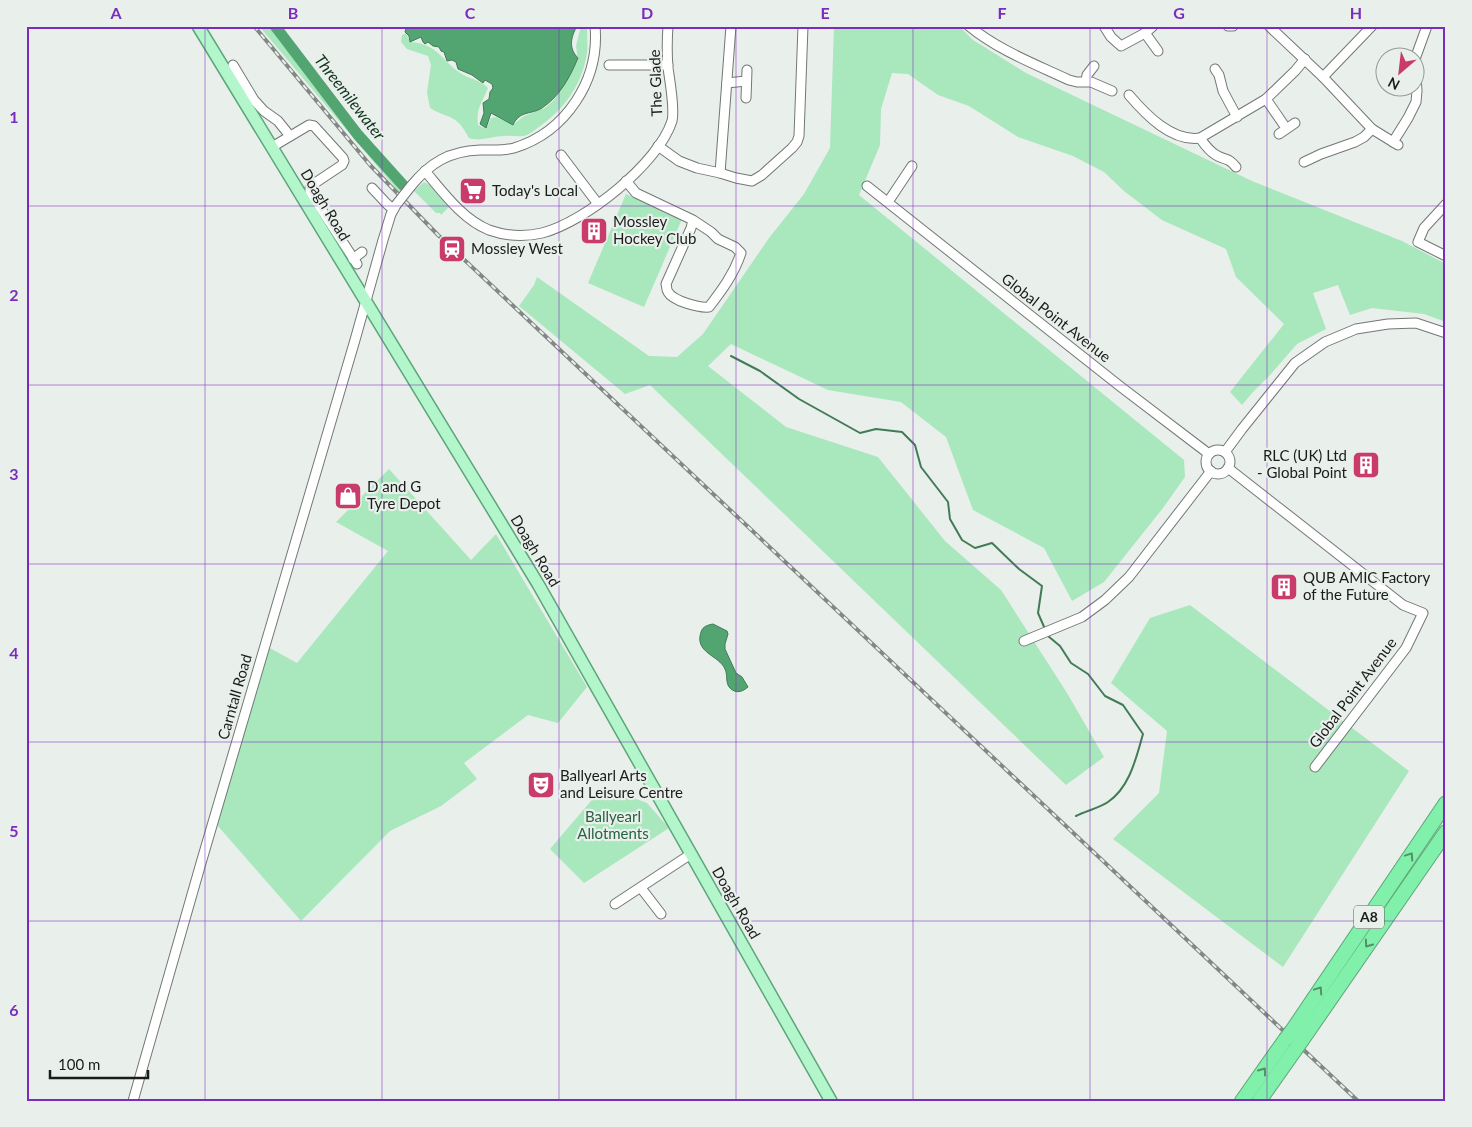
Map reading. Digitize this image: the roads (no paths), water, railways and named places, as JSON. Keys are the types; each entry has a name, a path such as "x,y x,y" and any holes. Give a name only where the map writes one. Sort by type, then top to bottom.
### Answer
{"highway":[{"name":"A8","path":"1259,1101 1293,1040 1446,803"},
{"name":"A8","path":"1242,1101 1293,1040 1446,832"}],"main road":[{"name":"Doagh Road","path":"198,26 538,584 831,1100"}],"street":[{"path":"372,188 387,204 394,207 425,171 439,160 453,153 513,148 535,139 556,124 575,104 588,81 594,57 595,26"},
{"name":"The Glade","path":"425,171 447,197 472,220 489,230 503,234 523,235 542,233 577,218 598,204 640,168 667,132 672,119 668,65 668,26"},
{"path":"720,173 731,26"},
{"path":"658,146 678,161 697,168 745,180 757,178 784,156 797,142 799,136 803,26"},
{"path":"968,26 981,36 1068,80 1091,82 1112,91"},
{"path":"1104,26 1111,37 1121,46 1145,33 1153,26"},
{"path":"1419,48 1427,26"},
{"path":"1276,28 1372,129 1395,143 1416,102 1415,98"},
{"path":"1323,77 1366,28"},
{"path":"1145,33 1158,51"},
{"path":"1129,95 1158,124 1175,134 1190,139 1200,138 1266,99 1305,59"},
{"path":"233,65 254,100 264,111 278,121 290,136"},
{"path":"609,65 668,65"},
{"path":"1086,81 1087,75 1094,66"},
{"path":"239,75 248,69"},
{"path":"1216,69 1222,91 1237,117"},
{"path":"746,98 747,70"},
{"path":"727,83 746,81"},
{"path":"1266,99 1282,131 1295,122"},
{"path":"272,147 309,125 314,126 343,158 342,165 312,185 310,192 355,262 362,252"},
{"path":"1304,162 1355,142 1372,129"},
{"path":"1200,138 1208,150 1220,158 1230,160 1236,167"},
{"path":"561,155 598,204"},
{"path":"888,202 912,166"},
{"path":"626,181 636,193 692,220 741,252 736,267 709,308 699,308 673,297 668,292 666,284 691,228 692,220"},
{"name":"Global Point Avenue","path":"867,186 1209,454"},
{"path":"1446,204 1424,228 1418,242 1446,256"},
{"name":"Carntall Road","path":"133,1101 394,207"},
{"path":"1225,452 1295,363 1325,342 1356,329 1388,324 1416,323 1446,332"},
{"path":"1215,450 1225,452 1230,460 1228,468 1222,473 1211,471 1206,463 1209,454 1215,450"},
{"name":"Global Point Avenue","path":"1228,468 1403,605 1423,613 1406,648 1315,767"},
{"path":"1024,642 1082,617 1111,594 1129,577 1211,471"},
{"path":"615,904 691,854"},
{"path":"641,888 661,914"}],"waterway":[{"name":"Threemilewater","path":"275,26 358,135 403,185"},
{"path":"731,356 760,371 799,399 860,433 876,429 902,432 915,445 921,467 948,502 950,519 962,540 975,548 992,543 1019,569 1042,586 1038,613 1045,629"},
{"path":"1048,636 1060,646 1071,663 1088,674 1105,696 1123,705 1143,734 1131,771 1116,796 1101,806 1076,816"}],"railway":[{"path":"254,26 370,165 438,235 1358,1101"}],"place":[{"name":"Today's Local","path":"473,191"},
{"name":"Mossley Hockey Club","path":"594,231"},
{"name":"Mossley West","path":"452,249"},
{"name":"RLC (UK) Ltd - Global Point","path":"1366,465"},
{"name":"D and G Tyre Depot","path":"348,496"},
{"name":"QUB AMIC Factory of the Future","path":"1284,587"},
{"name":"Ballyearl Arts and Leisure Centre","path":"541,785"}],"park label":[{"name":"Ballyearl Allotments","path":"613,826"}]}
